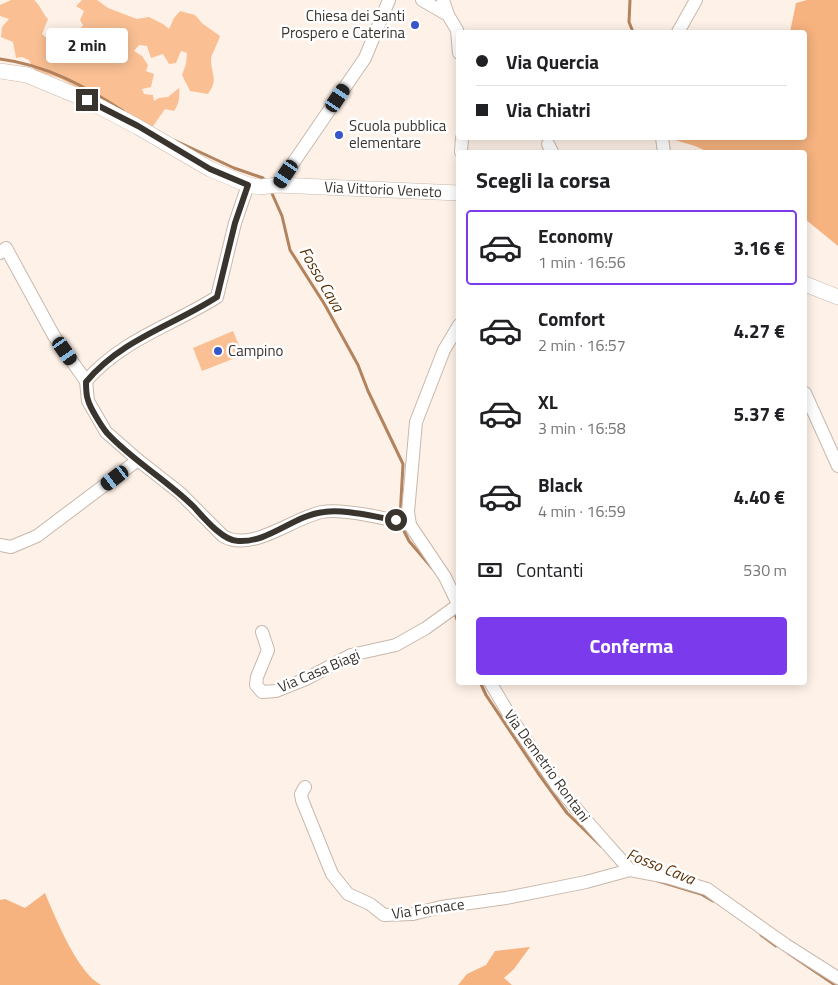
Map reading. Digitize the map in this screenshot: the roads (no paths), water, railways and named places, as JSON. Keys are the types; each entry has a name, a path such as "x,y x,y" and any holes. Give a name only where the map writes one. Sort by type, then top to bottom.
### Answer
{"street":[{"path":"86,382 99,366 143,335 217,297 235,223 365,58 389,0"},
{"path":"422,0 448,15"},
{"path":"443,0 448,15 457,30"},
{"path":"679,30 696,0"},
{"path":"0,71 27,75 87,100 138,126 210,169 265,185"},
{"name":"Via Vittorio Veneto","path":"265,185 456,193"},
{"path":"0,253 6,248 54,336 86,382 88,401 106,432 180,493 216,529 230,540 239,542 260,537 303,517 324,512 352,514 404,523 446,577 456,607"},
{"path":"807,285 838,297"},
{"path":"404,523 408,512 416,422 444,350 456,330"},
{"path":"807,397 838,466"},
{"path":"0,546 11,547 37,536 138,460"},
{"name":"Via Casa Biagi","path":"262,632 268,650 257,677 256,686 262,692 276,691 306,679 351,655 396,645 426,628 456,607"},
{"name":"Via Demetrio Rontani","path":"492,685 513,721 558,786 628,870"},
{"name":"Via Fornace","path":"305,787 301,794 332,874 348,894 370,904 384,915 413,914 441,907 506,898 586,882 628,870"},
{"path":"628,870 667,877 707,888 838,978"}],"waterway":[{"path":"630,0 629,22 632,30"},
{"name":"Fosso Cava","path":"0,59 49,71 80,85 123,111"},
{"name":"Fosso Cava","path":"176,141 234,168 263,178 265,182"},
{"name":"Fosso Cava","path":"270,189 282,216 290,250 325,305 358,365 368,391 403,464 400,518"},
{"name":"Fosso Cava","path":"402,527 409,541 432,568"},
{"name":"Fosso Cava","path":"454,611 456,617"},
{"name":"Fosso Cava","path":"481,685 486,695 538,773 567,813 601,846"},
{"name":"Fosso Cava","path":"658,881 701,894 713,901"},
{"name":"Fosso Cava","path":"761,935 776,946"},
{"name":"Fosso Cava","path":"788,953 835,985"}],"place":[{"name":"Chiesa dei Santi Prospero e Caterina","path":"415,25"},
{"name":"Scuola pubblica elementare","path":"339,135"},
{"name":"Campino","path":"218,351"}]}
